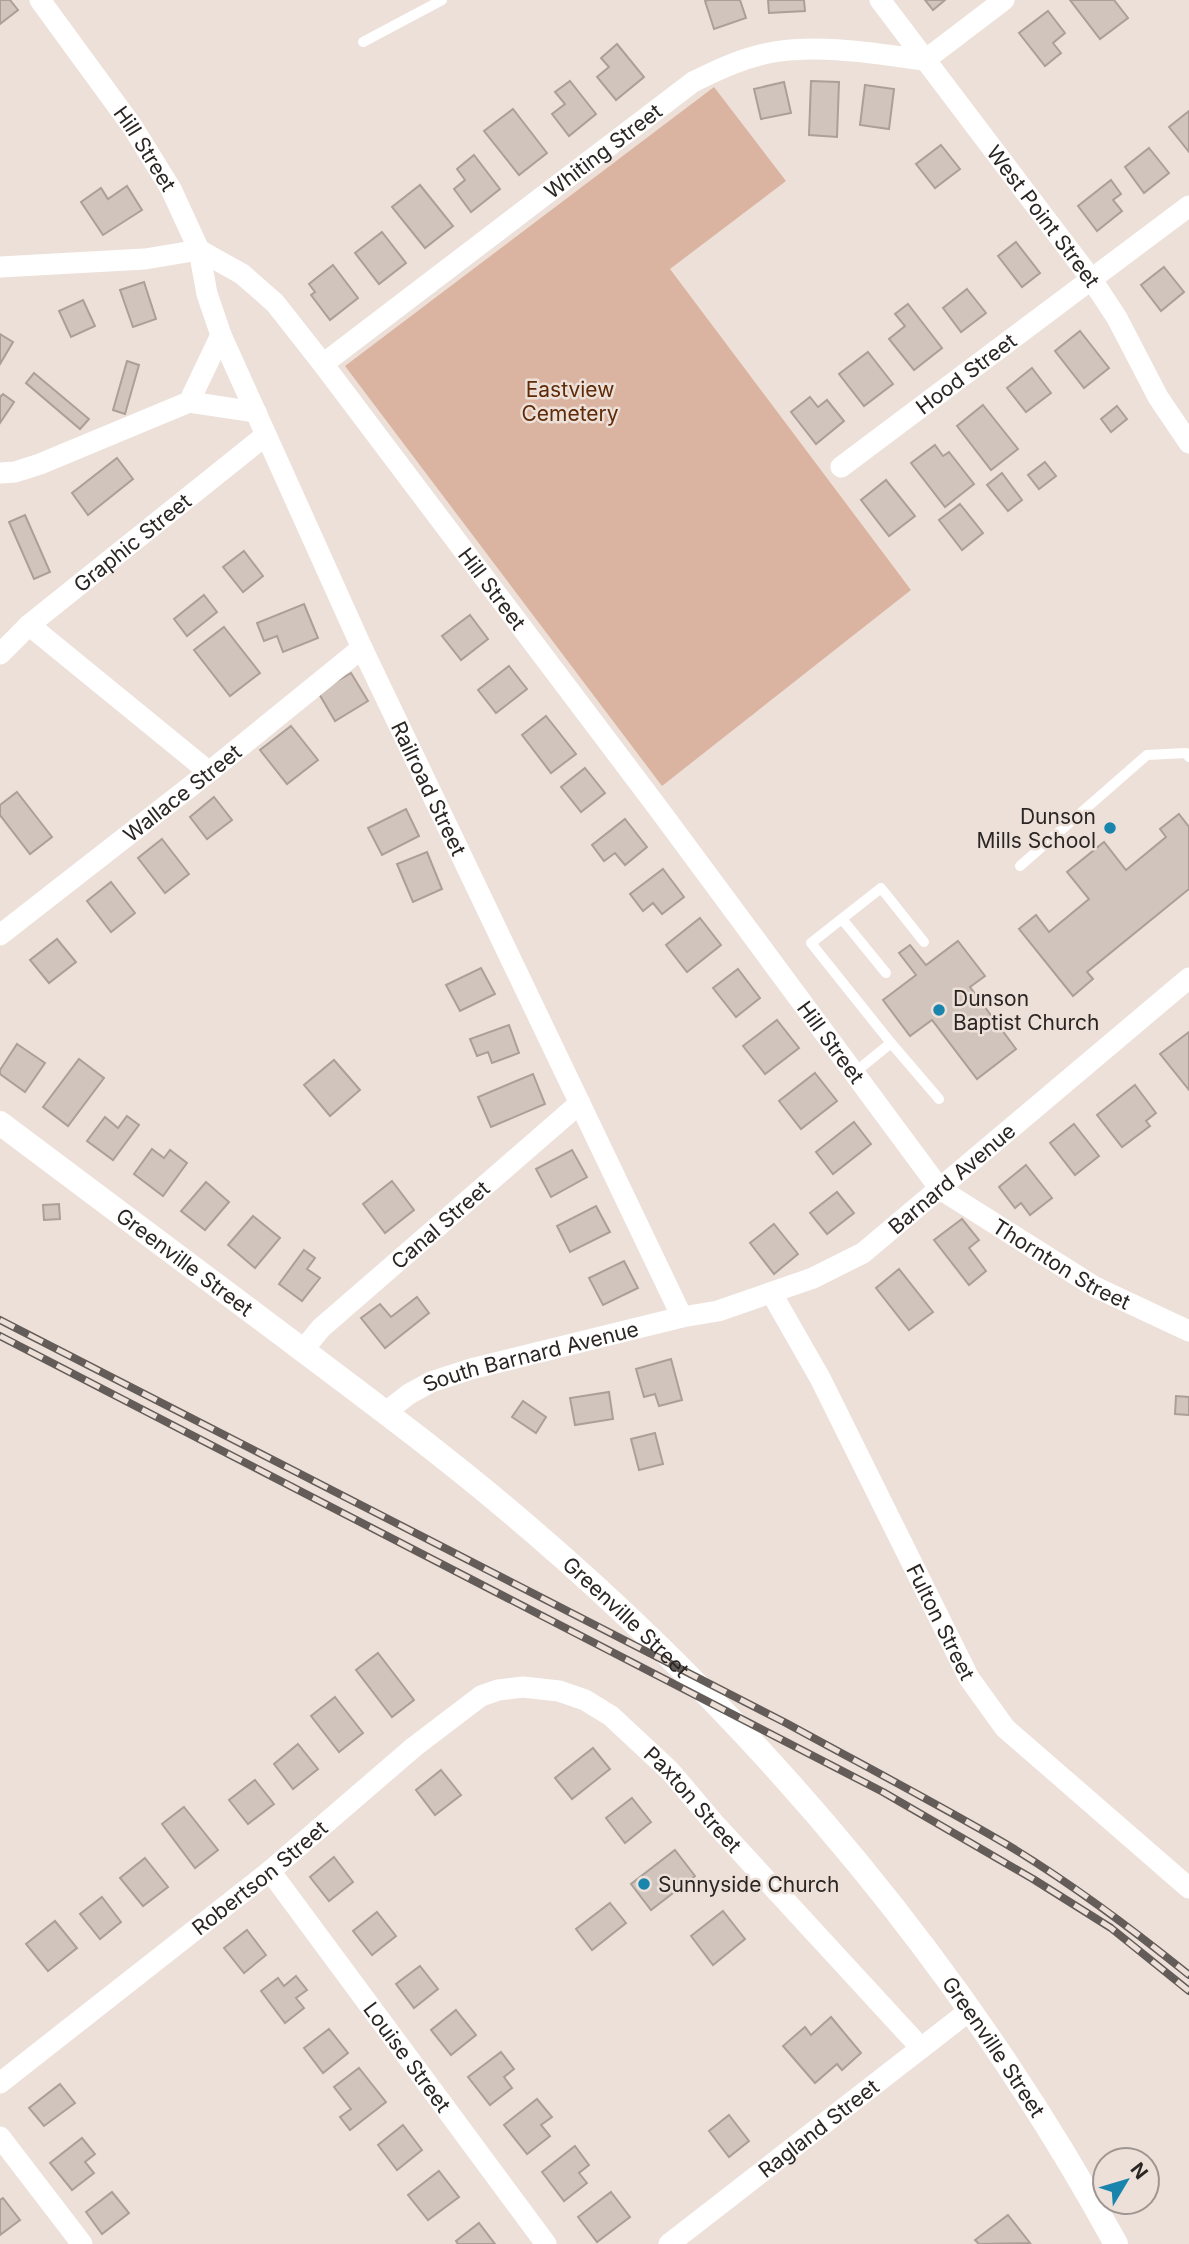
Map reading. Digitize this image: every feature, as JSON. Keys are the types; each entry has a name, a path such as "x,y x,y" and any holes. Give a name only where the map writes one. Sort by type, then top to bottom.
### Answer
{"street":[{"name":"Hill Street","path":"40,0 132,126 171,189 199,250 242,274 275,303 658,808 940,1189"},
{"name":"West Point Street","path":"880,0 1092,281 1117,318 1158,397 1189,443"},
{"path":"925,60 1004,0"},
{"name":"Whiting Street","path":"323,364 693,82 728,64 773,52 819,48 925,60"},
{"name":"Hood Street","path":"841,467 1189,206"},
{"path":"0,267 145,259 199,250"},
{"name":"Railroad Street","path":"199,250 207,294 222,335 362,649 682,1317"},
{"path":"189,402 222,335"},
{"path":"0,473 15,472 40,464 189,402 256,412"},
{"name":"Graphic Street","path":"0,653 29,625 266,435"},
{"path":"29,625 209,772"},
{"name":"Wallace Street","path":"0,935 362,649"},
{"name":"Barnard Avenue","path":"682,1317 718,1311 772,1294 814,1278 863,1253 1189,978"},
{"name":"Canal Street","path":"303,1350 321,1328 580,1104"},
{"name":"Greenville Street","path":"0,1123 387,1411 535,1533 607,1597 707,1693 753,1740 815,1811 914,1935 1059,2145 1116,2244"},
{"name":"Thornton Street","path":"940,1189 1095,1287 1189,1331"},
{"name":"Fulton Street","path":"772,1294 820,1378 969,1678 1005,1728 1189,1888"},
{"name":"South Barnard Avenue","path":"387,1411 431,1382 471,1369 682,1317"},
{"name":"Robertson Street","path":"0,2083 270,1871 414,1747 481,1696 498,1690 523,1687"},
{"name":"Paxton Street","path":"523,1687 559,1691 585,1700 611,1716 670,1771 714,1823 921,2048"},
{"name":"Louise Street","path":"270,1871 546,2244"},
{"name":"Ragland Street","path":"669,2244 969,2011"},
{"path":"0,2137 82,2244"}],"lane":[{"path":"363,42 442,0"},
{"path":"1020,866 1147,755 1186,753 1189,757"},
{"path":"924,942 881,888 811,943 939,1099"},
{"path":"842,919 886,974"},
{"path":"854,1073 891,1043"}],"green space":[{"name":"Eastview Cemetery","path":"714,87 786,181 670,269 911,590 662,786 345,366"}],"building":[{"path":"0,0 10,0 18,10 0,24"},
{"path":"740,0 746,18 714,29 705,1"},
{"path":"768,0 804,0 805,11 769,13"},
{"path":"925,0 945,0 933,10"},
{"path":"1070,0 1114,0 1128,18 1100,39"},
{"path":"1048,11 1065,33 1053,43 1061,53 1045,66 1019,33"},
{"path":"617,44 644,77 616,100 597,77 609,67 601,58"},
{"path":"570,81 596,114 569,136 552,114 565,104 555,92"},
{"path":"811,81 839,82 837,137 809,135"},
{"path":"784,82 791,113 761,119 754,89"},
{"path":"865,85 894,89 889,129 860,125"},
{"path":"513,109 547,153 519,175 484,131"},
{"path":"1189,111 1189,152 1169,127"},
{"path":"941,145 960,169 935,188 916,164"},
{"path":"1149,148 1169,173 1144,193 1125,167"},
{"path":"474,155 500,189 471,212 454,189 465,180 457,169"},
{"path":"1111,180 1121,194 1113,200 1122,211 1097,231 1078,206"},
{"path":"420,185 453,226 425,248 392,207"},
{"path":"127,186 142,210 103,235 81,202 101,188 108,199"},
{"path":"382,232 406,263 379,284 355,253"},
{"path":"1016,242 1040,273 1022,287 998,256"},
{"path":"333,265 358,298 330,320 311,295 315,292 309,284"},
{"path":"1164,267 1184,292 1161,311 1141,285"},
{"path":"144,282 156,319 133,327 120,290"},
{"path":"967,289 986,313 961,332 943,308"},
{"path":"83,300 95,326 71,337 59,311"},
{"path":"908,304 942,348 914,370 889,339 905,326 895,314"},
{"path":"1080,331 1109,368 1084,388 1055,351"},
{"path":"0,334 13,342 0,364"},
{"path":"868,352 893,384 864,406 839,374"},
{"path":"127,361 139,365 125,414 113,410"},
{"path":"1032,368 1051,393 1026,412 1007,388"},
{"path":"34,373 89,419 80,429 26,383"},
{"path":"3,394 14,402 0,423 0,397"},
{"path":"810,397 818,407 827,400 844,421 816,444 791,412"},
{"path":"983,405 1018,449 991,470 957,426"},
{"path":"1117,406 1127,419 1111,432 1101,419"},
{"path":"935,445 943,456 949,452 974,484 945,507 911,463"},
{"path":"117,458 133,479 88,515 72,493"},
{"path":"1045,462 1056,476 1039,489 1028,475"},
{"path":"1002,473 1022,500 1008,511 987,485"},
{"path":"886,480 915,516 889,536 861,500"},
{"path":"960,504 983,533 962,550 939,520"},
{"path":"25,515 50,572 34,579 9,522"},
{"path":"244,551 263,576 243,592 223,567"},
{"path":"204,595 217,612 187,636 174,619"},
{"path":"304,604 318,638 283,652 277,636 264,641 257,623"},
{"path":"470,615 488,639 461,660 442,636"},
{"path":"224,627 260,673 230,696 194,650"},
{"path":"509,666 527,689 496,713 478,690"},
{"path":"351,673 368,701 335,721 318,692"},
{"path":"546,716 576,754 551,773 522,735"},
{"path":"291,726 318,760 287,784 260,750"},
{"path":"585,768 605,793 581,812 561,787"},
{"path":"17,792 52,837 30,854 0,815 0,805"},
{"path":"214,797 232,820 207,839 190,817"},
{"path":"406,809 419,836 382,855 368,828"},
{"path":"1179,814 1189,827 1189,889 1087,972 1093,979 1073,996 1019,929 1036,915 1049,932 1089,899 1067,872 1104,842 1126,870 1166,837 1160,829"},
{"path":"625,819 647,847 625,865 615,853 604,861 592,845"},
{"path":"162,839 189,874 165,893 138,858"},
{"path":"427,852 442,889 413,902 397,864"},
{"path":"663,869 684,897 662,914 653,903 643,911 630,894"},
{"path":"111,882 135,913 111,932 87,901"},
{"path":"700,918 721,945 687,972 666,945"},
{"path":"57,939 76,962 49,983 30,960"},
{"name":"Dunson Baptist Church","path":"958,941 985,976 970,987 1016,1049 977,1079 932,1020 910,1036 883,1000 916,975 899,953 910,945 926,965"},
{"path":"481,968 495,994 460,1011 446,985"},
{"path":"738,969 760,998 736,1017 713,988"},
{"path":"777,1020 799,1048 765,1074 743,1046"},
{"path":"509,1025 519,1053 492,1063 488,1052 477,1056 470,1039"},
{"path":"1189,1032 1189,1090 1160,1054"},
{"path":"17,1044 45,1063 25,1092 0,1074"},
{"path":"79,1059 104,1078 68,1126 43,1107"},
{"path":"334,1060 360,1090 330,1116 304,1085"},
{"path":"815,1073 837,1101 801,1129 779,1101"},
{"path":"533,1074 545,1104 491,1127 478,1097"},
{"path":"1135,1085 1156,1113 1146,1121 1150,1126 1122,1147 1097,1115"},
{"path":"127,1116 139,1125 113,1160 87,1141 105,1117 118,1128"},
{"path":"854,1122 871,1144 833,1174 816,1152"},
{"path":"1074,1124 1099,1156 1075,1175 1050,1143"},
{"path":"152,1149 164,1158 170,1150 187,1163 163,1196 134,1174"},
{"path":"572,1150 587,1177 551,1197 536,1169"},
{"path":"1026,1165 1052,1198 1030,1215 1021,1203 1015,1208 999,1187"},
{"path":"392,1181 414,1210 385,1233 363,1204"},
{"path":"206,1182 229,1202 205,1230 181,1211"},
{"path":"837,1192 854,1213 827,1234 810,1213"},
{"path":"59,1204 60,1219 44,1220 43,1205"},
{"path":"596,1206 610,1232 570,1252 557,1226"},
{"path":"253,1216 280,1238 255,1268 228,1245"},
{"path":"962,1219 979,1240 969,1248 986,1271 969,1285 934,1240"},
{"path":"774,1224 798,1254 774,1274 750,1243"},
{"path":"304,1250 315,1258 307,1269 320,1278 302,1301 279,1284"},
{"path":"624,1261 638,1288 603,1305 589,1278"},
{"path":"899,1269 933,1312 909,1330 876,1288"},
{"path":"417,1297 429,1313 385,1348 361,1318 380,1304 391,1317"},
{"path":"671,1359 682,1400 659,1406 655,1394 644,1397 636,1369"},
{"path":"609,1392 613,1419 575,1425 570,1398"},
{"path":"1176,1396 1189,1397 1189,1415 1175,1414"},
{"path":"523,1401 546,1417 536,1433 512,1417"},
{"path":"655,1433 663,1464 639,1470 631,1439"},
{"path":"378,1653 414,1700 392,1717 356,1670"},
{"path":"335,1697 363,1733 339,1752 311,1716"},
{"path":"298,1744 318,1769 293,1789 274,1764"},
{"path":"593,1748 610,1769 572,1799 555,1778"},
{"path":"441,1770 461,1795 435,1815 416,1790"},
{"path":"255,1780 274,1804 248,1824 229,1800"},
{"path":"632,1798 651,1822 625,1843 606,1818"},
{"path":"184,1807 218,1850 195,1868 162,1824"},
{"path":"675,1850 695,1876 651,1910 631,1884"},
{"path":"334,1857 353,1882 329,1901 310,1877"},
{"path":"145,1858 168,1887 143,1906 120,1878"},
{"path":"102,1897 121,1922 100,1939 80,1914"},
{"path":"610,1903 626,1923 592,1950 576,1929"},
{"path":"723,1911 745,1939 713,1965 691,1936"},
{"path":"377,1912 396,1936 372,1955 353,1931"},
{"path":"55,1921 77,1948 48,1971 26,1944"},
{"path":"247,1930 266,1955 244,1973 224,1948"},
{"path":"420,1966 438,1989 414,2008 396,1984"},
{"path":"296,1976 307,1990 296,1998 304,2008 285,2023 261,1991 278,1978 284,1986"},
{"path":"456,2010 476,2035 451,2055 431,2030"},
{"path":"831,2017 861,2053 842,2070 837,2064 815,2083 783,2046 805,2027 811,2035"},
{"path":"329,2029 348,2053 323,2073 304,2048"},
{"path":"501,2052 514,2069 504,2077 512,2088 490,2105 468,2077"},
{"path":"359,2068 386,2102 350,2130 340,2117 351,2109 334,2087"},
{"path":"60,2084 75,2103 44,2126 29,2108"},
{"path":"537,2099 552,2117 541,2125 550,2136 527,2154 504,2125"},
{"path":"729,2115 749,2141 729,2157 709,2131"},
{"path":"403,2125 422,2150 397,2170 378,2145"},
{"path":"82,2138 95,2154 85,2162 94,2173 72,2190 50,2163"},
{"path":"575,2146 589,2165 579,2173 587,2183 564,2201 542,2172"},
{"path":"439,2171 459,2197 428,2220 408,2195"},
{"path":"112,2192 129,2213 102,2234 86,2212"},
{"path":"611,2192 630,2217 597,2242 578,2217"},
{"path":"3,2198 20,2220 0,2235 0,2200"},
{"path":"1008,2215 1030,2243 979,2244 975,2240"},
{"path":"479,2223 495,2244 458,2244 456,2241"}],"railway":[{"path":"0,1320 786,1723 924,1798 1054,1874 1189,1975"},
{"path":"0,1336 883,1792 1033,1879 1111,1928 1189,1991"}],"place":[{"name":"Dunson Mills School","path":"1110,828"},
{"name":"Dunson Baptist Church","path":"939,1010"},
{"name":"Sunnyside Church","path":"644,1884"}]}
